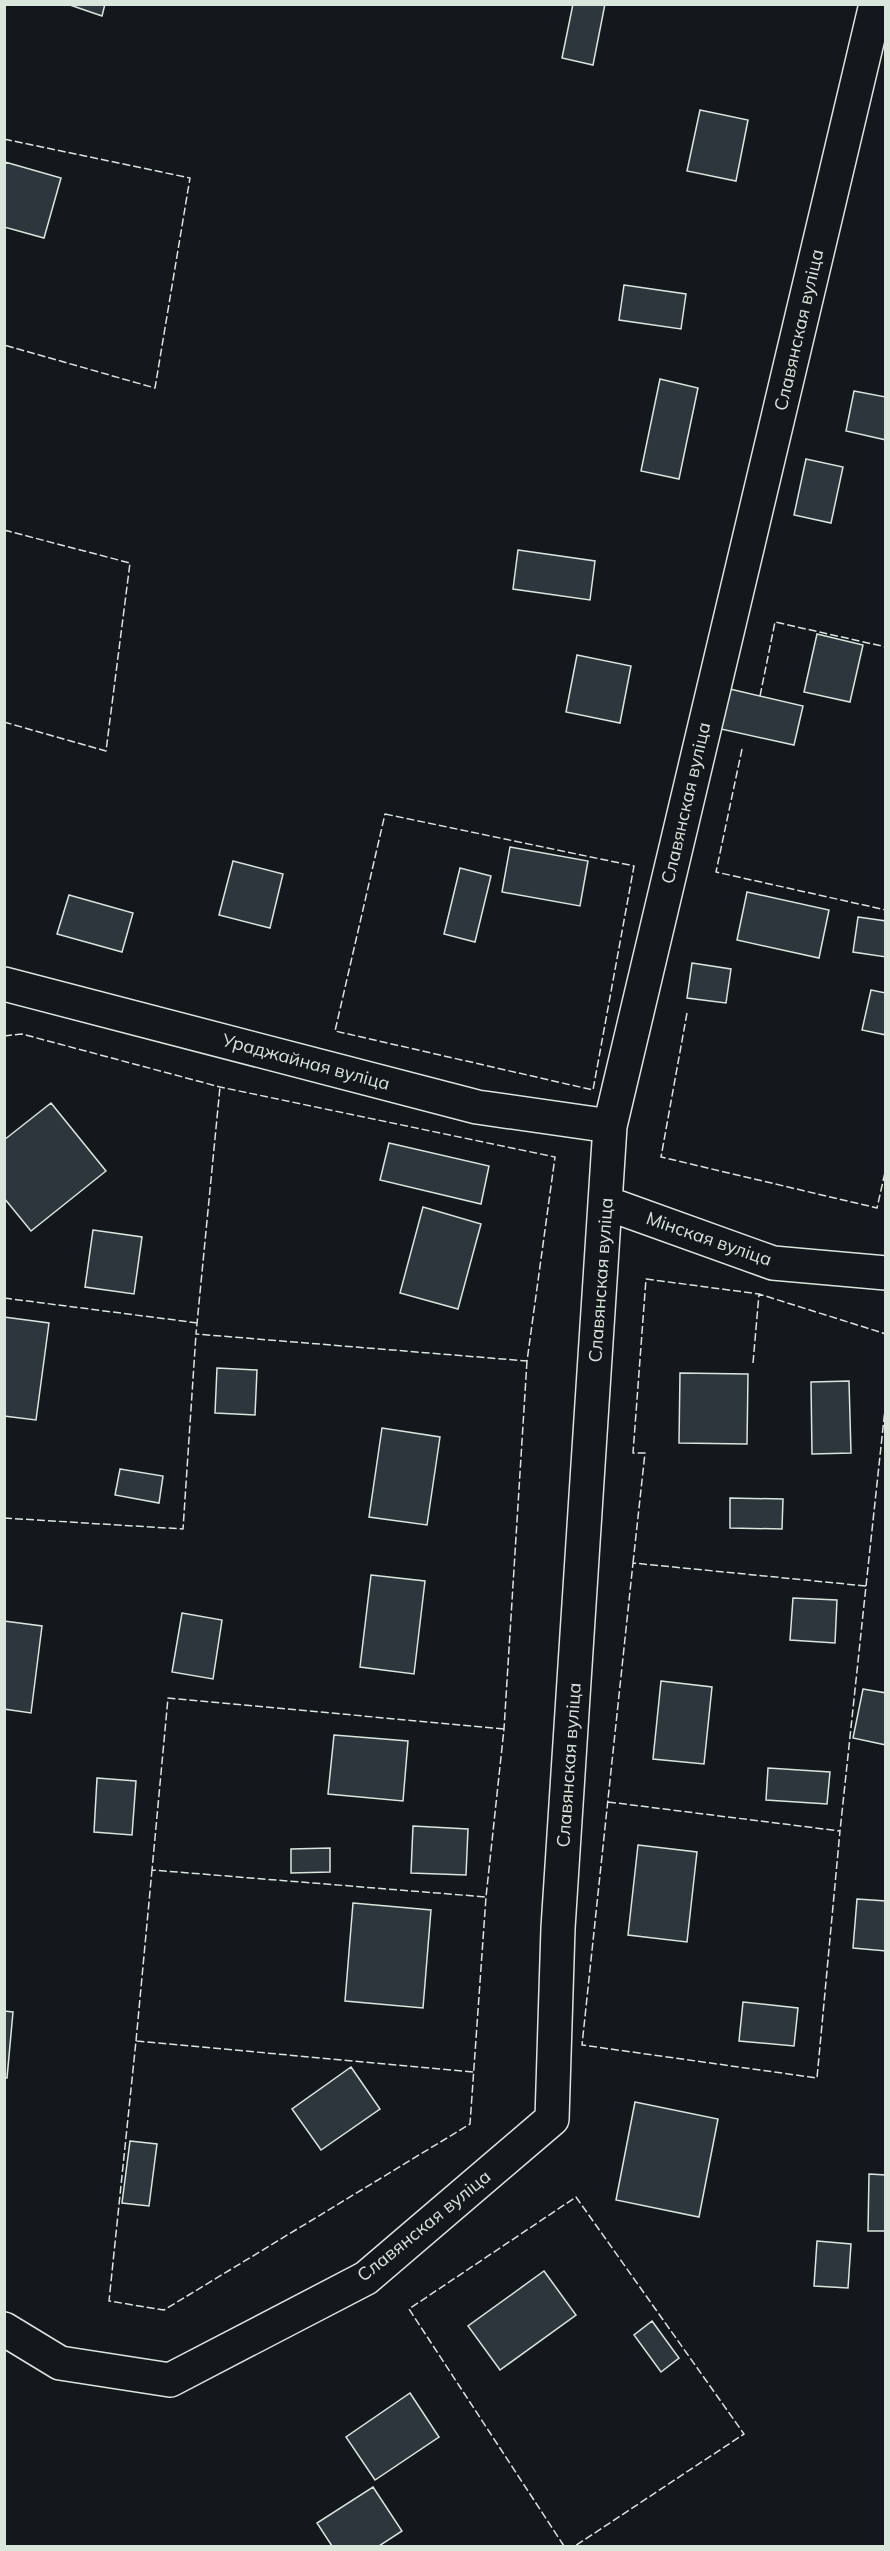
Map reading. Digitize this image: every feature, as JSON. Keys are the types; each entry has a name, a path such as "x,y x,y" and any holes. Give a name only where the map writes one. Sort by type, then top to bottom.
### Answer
{"street":[{"name":"Славянская вуліца","path":"4,2329 60,2363 170,2380 366,2278 552,2119 558,1928 610,1126 876,4"},
{"name":"Ураджайная вуліца","path":"11,987 477,1107 610,1126"},
{"name":"Мінская вуліца","path":"606,1203 773,1263 885,1273"}],"building":[{"path":"67,4 105,4 102,16"},
{"path":"573,4 605,4 593,65 562,58"},
{"path":"700,110 748,120 736,181 687,171"},
{"path":"5,162 61,178 44,238 4,227"},
{"path":"624,285 686,294 681,329 619,320"},
{"path":"660,379 698,388 679,479 641,471"},
{"path":"854,391 886,397 886,440 846,431"},
{"path":"806,459 843,467 831,523 794,515"},
{"path":"518,550 595,561 590,600 513,589"},
{"path":"817,634 863,645 850,702 804,692"},
{"path":"577,655 631,666 620,723 566,712"},
{"path":"730,689 803,706 794,745 721,729"},
{"path":"510,847 588,861 580,906 502,892"},
{"path":"233,861 283,874 270,928 219,915"},
{"path":"460,868 491,876 475,942 444,934"},
{"path":"747,892 829,910 819,958 737,940"},
{"path":"69,895 133,913 122,952 57,934"},
{"path":"858,917 886,921 886,957 853,952"},
{"path":"692,963 731,969 726,1003 687,998"},
{"path":"871,990 886,993 886,1035 862,1030"},
{"path":"51,1103 106,1171 31,1231 4,1198 4,1140"},
{"path":"389,1143 489,1166 481,1204 380,1180"},
{"path":"423,1207 481,1224 458,1309 400,1293"},
{"path":"93,1230 142,1237 134,1294 85,1287"},
{"path":"4,1317 49,1323 36,1420 4,1416"},
{"path":"217,1368 257,1370 255,1415 215,1413"},
{"path":"680,1373 748,1374 747,1444 679,1443"},
{"path":"849,1381 851,1453 812,1454 811,1382"},
{"path":"382,1428 440,1437 427,1525 369,1517"},
{"path":"120,1469 163,1476 159,1503 115,1495"},
{"path":"730,1498 783,1499 782,1529 730,1528"},
{"path":"371,1575 425,1581 414,1674 360,1667"},
{"path":"793,1598 837,1600 835,1643 790,1640"},
{"path":"182,1613 222,1620 213,1679 172,1672"},
{"path":"4,1621 42,1626 31,1713 4,1709"},
{"path":"661,1681 712,1687 704,1764 653,1759"},
{"path":"863,1689 886,1693 886,1745 853,1738"},
{"path":"334,1735 408,1741 403,1801 328,1794"},
{"path":"768,1768 830,1772 827,1804 766,1800"},
{"path":"97,1778 136,1781 132,1835 94,1832"},
{"path":"413,1826 468,1829 466,1875 411,1873"},
{"path":"638,1845 697,1852 687,1942 628,1935"},
{"path":"330,1848 330,1872 291,1873 291,1849"},
{"path":"857,1899 886,1901 886,1951 853,1948"},
{"path":"353,1903 431,1910 423,2008 345,2001"},
{"path":"743,2002 798,2008 794,2046 739,2041"},
{"path":"4,2011 13,2012 7,2078 4,2078"},
{"path":"351,2067 380,2109 321,2150 292,2109"},
{"path":"635,2102 718,2119 699,2217 616,2200"},
{"path":"130,2141 157,2144 149,2206 122,2203"},
{"path":"869,2174 886,2175 886,2231 868,2231"},
{"path":"817,2241 851,2244 848,2288 814,2286"},
{"path":"544,2271 576,2315 500,2370 468,2326"},
{"path":"652,2321 679,2358 661,2372 634,2335"},
{"path":"410,2393 439,2437 375,2480 346,2437"},
{"path":"373,2487 402,2531 379,2546 332,2546 317,2523"}],"fence":[{"path":"4,139 190,178 155,388 4,345"},
{"path":"4,530 130,563 106,751 4,722"},
{"path":"760,696 775,622 886,647"},
{"path":"742,749 716,872 886,910"},
{"path":"385,814 634,866 593,1090 335,1031 385,814"},
{"path":"687,1013 661,1157 877,1208 886,1168"},
{"path":"4,1036 22,1034 220,1087 555,1157 527,1361 196,1334 220,1087"},
{"path":"633,1563 645,1453 633,1453 646,1279 759,1294"},
{"path":"753,1363 759,1294 886,1334"},
{"path":"4,1298 198,1323"},
{"path":"4,1518 183,1529 196,1334"},
{"path":"504,1729 168,1698 152,1870 486,1897 504,1729 527,1361"},
{"path":"866,1586 886,1400"},
{"path":"608,1802 840,1831 817,2078 582,2045 633,1563 866,1586 840,1831"},
{"path":"136,2041 152,1870"},
{"path":"473,2072 136,2041 109,2301 164,2310 470,2124 486,1897"},
{"path":"564,2546 409,2309 576,2197 744,2434 575,2546"}]}
